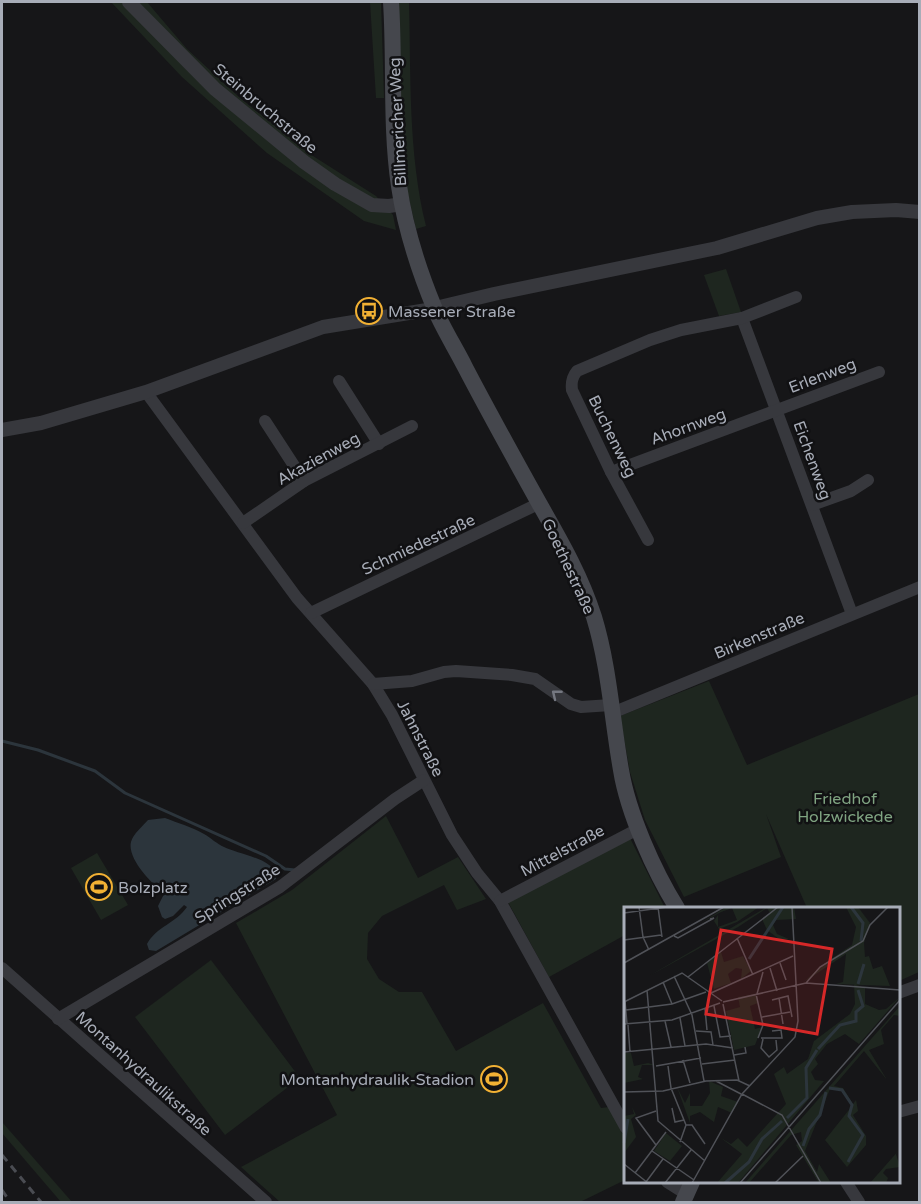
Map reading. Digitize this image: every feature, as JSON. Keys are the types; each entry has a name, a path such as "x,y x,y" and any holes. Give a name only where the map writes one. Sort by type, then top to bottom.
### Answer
{"main road":[{"name":"Billmericher Weg","path":"392,2 393,120 396,162 402,204 417,261 435,309"},
{"name":"Goethestraße","path":"435,309 564,546 582,585 594,617 602,651 621,773 638,829 676,907"}],"street":[{"name":"Steinbruchstraße","path":"129,2 215,89 304,162 335,184 372,205 402,204"},
{"path":"2,430 41,423 146,392 316,328 435,309 494,294 717,248 817,218 863,211 920,212"},
{"path":"742,318 796,297"},
{"name":"Eichenweg","path":"742,318 852,614"},
{"name":"Buchenweg","path":"648,540 611,472 572,390 571,383 574,375 577,371 613,354 650,340 681,330 742,318"},
{"name":"Erlenweg","path":"777,410 879,372"},
{"path":"339,381 380,444"},
{"name":"Jahnstraße","path":"146,392 297,598 373,684 392,715 464,855 500,902 624,1124"},
{"name":"Ahornweg","path":"611,472 777,410"},
{"path":"265,422 304,481"},
{"name":"Akazienweg","path":"243,523 304,481 412,426"},
{"path":"812,505 851,491 868,480"},
{"name":"Schmiedestraße","path":"311,613 540,503"},
{"name":"Birkenstraße","path":"373,684 412,681 456,671 512,675 535,679 571,704 580,707 623,710 920,587"},
{"name":"Springstraße","path":"58,1019 280,887 395,799 424,780"},
{"name":"Mittelstraße","path":"500,902 638,829"},
{"name":"Montanhydraulikstraße","path":"2,968 266,1203"},
{"path":"900,992 920,985"},
{"path":"900,1111 920,1106"},
{"path":"669,1183 687,1193"},
{"path":"847,1183 859,1203"}],"green space":[{"path":"111,2 147,2 187,49 240,98 313,156 376,196 393,215 396,230 364,221 267,153 182,77"},
{"path":"370,2 381,2 384,98 376,98"},
{"path":"396,2 409,2 413,143 426,226 416,229 406,186 398,120"},
{"path":"726,269 741,312 719,316 704,275"},
{"name":"Friedhof Holzwickede","path":"709,681 747,765 919,694 919,972 900,981 900,907 807,907 766,814 781,857 684,897 645,820 630,772 620,716"},
{"path":"386,816 418,878 458,857 486,899 457,910 444,885 382,916 368,933 367,959 379,979 399,992 422,992 456,1051 543,1003 601,1108 609,1107 624,1136 624,1180 580,1202 280,1202 241,1167 337,1115 236,923 292,890"},
{"path":"630,838 664,907 624,907 624,936 549,977 508,902"},
{"name":"Bolzplatz","path":"97,853 128,905 101,920 71,868"},
{"path":"211,960 300,1078 225,1135 135,1017"},
{"path":"2,1122 72,1202 61,1202 2,1133"}],"shaded area":[{"path":"165,818 190,827 224,847 264,862 275,872 276,879 156,951 149,950 147,944 151,938 187,907 184,905 173,916 165,919 162,917 158,906 164,892 147,877 136,863 131,842 148,820"}],"waterway":[{"path":"2,741 38,750 95,771 125,793 266,856 285,869 295,870"}],"railway":[{"path":"2,1155 41,1202"},
{"path":"2,1190 10,1202"}],"place":[{"name":"Massener Straße","path":"369,311"},
{"name":"Bolzplatz","path":"99,887"},
{"name":"Montanhydraulik-Stadion","path":"494,1079"}]}
